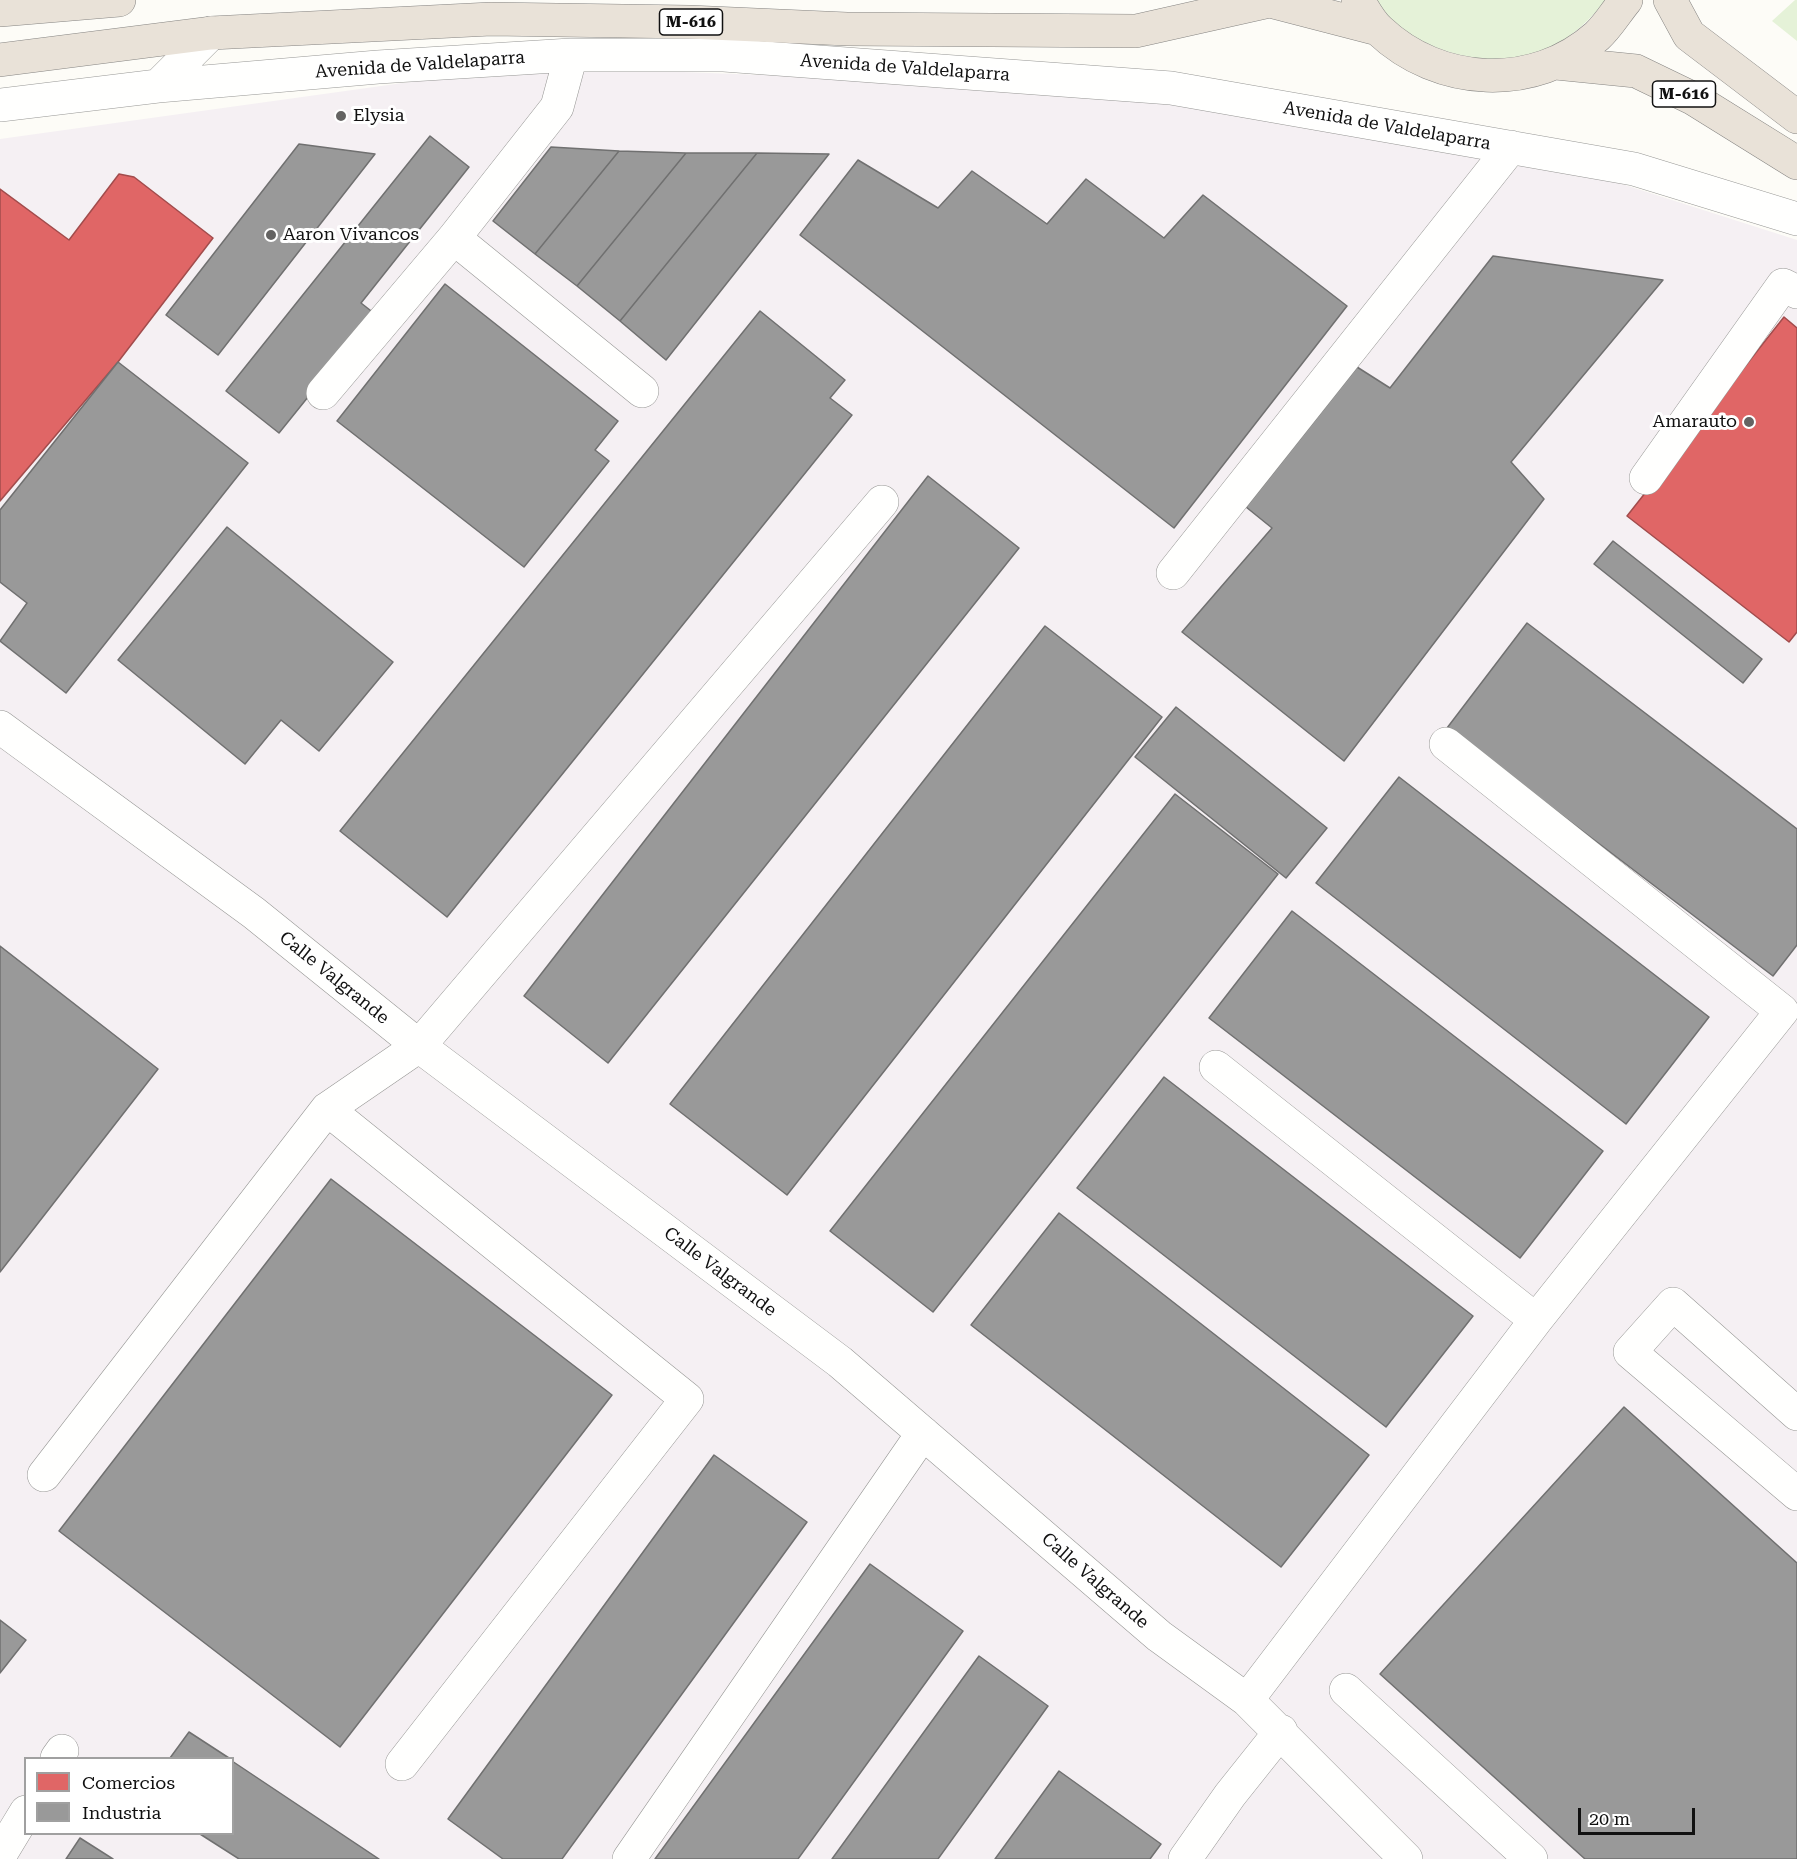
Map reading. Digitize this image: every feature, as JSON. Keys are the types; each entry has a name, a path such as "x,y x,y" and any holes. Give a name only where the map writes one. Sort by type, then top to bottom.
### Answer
{"highway":[{"path":"0,10 119,0"},
{"name":"M-616","path":"1358,0 1378,29 1416,58 1461,75 1510,76 1556,63 1597,36 1626,0"},
{"name":"M-616","path":"1670,0 1689,35 1797,117"},
{"name":"Avenida de Valdelaparra","path":"0,60 211,33 491,19 689,22 847,28 1136,31 1270,1 1378,29"},
{"name":"M-616","path":"1556,63 1636,71 1694,99 1797,164"}],"street":[{"path":"378,67 412,22"},
{"path":"158,86 211,33"},
{"name":"Avenida de Valdelaparra","path":"0,105 158,86 378,67 571,55 724,54 1171,88 1634,169 1797,219"},
{"path":"323,393 454,238 557,107 571,55"},
{"path":"1173,573 1511,147"},
{"path":"454,238 642,391"},
{"path":"1646,478 1783,285 1797,292"},
{"path":"44,1475 327,1109 419,1046 882,502"},
{"name":"Calle Valgrande","path":"0,727 254,913 419,1046 840,1362 1159,1636 1247,1700 1281,1731 1406,1859"},
{"path":"1247,1700 1536,1320 1782,1011 1446,744"},
{"path":"1216,1067 1536,1320"},
{"path":"327,1109 687,1400 402,1764"},
{"path":"1797,1414 1673,1304 1630,1352 1797,1494"},
{"path":"629,1859 922,1432"},
{"path":"1346,1690 1531,1859"},
{"path":"1185,1859 1230,1795 1281,1731"},
{"path":"0,1855 24,1815"}],"shaded area":[{"path":"525,66 1078,87 1597,176 1797,240 1797,1859 0,1859 0,139"}],"green space":[{"path":"1376,0 1606,0 1581,27 1550,48 1528,56 1504,59 1454,54 1430,45 1409,33 1390,18"},
{"path":"1797,0 1797,41 1772,21"}],"building: Comercios":[{"path":"119,174 134,177 213,238 118,362 0,501 0,189 69,240"},
{"name":"Amarauto","path":"1784,317 1797,328 1797,632 1789,642 1627,516"}],"building: Industria":[{"path":"430,136 469,167 361,303 375,314 279,433 226,391"},
{"name":"Aaron Vivancos","path":"299,144 375,154 218,355 166,315"},
{"path":"551,147 619,151 535,254 493,221"},
{"path":"619,151 686,153 577,286 535,254"},
{"path":"686,153 757,153 620,321 577,286"},
{"path":"757,153 829,154 666,360 620,321"},
{"path":"858,160 938,208 972,171 1047,224 1086,179 1164,238 1203,195 1347,306 1174,528 800,235"},
{"path":"1493,256 1663,280 1511,462 1544,499 1344,761 1182,632 1272,528 1246,507 1357,367 1390,388"},
{"path":"445,284 618,421 595,450 609,461 524,567 337,421"},
{"path":"760,311 845,380 830,398 852,415 447,917 340,831"},
{"path":"118,362 248,463 66,693 0,641 27,603 0,582 0,510"},
{"path":"928,476 1019,548 608,1063 524,996"},
{"path":"227,527 393,662 319,751 281,720 245,764 118,660"},
{"path":"1613,541 1762,659 1743,683 1594,564"},
{"path":"1527,623 1797,829 1797,945 1773,976 1447,728"},
{"path":"1045,626 1162,717 787,1195 670,1104"},
{"path":"1176,707 1327,828 1286,878 1135,757"},
{"path":"1399,777 1709,1017 1626,1124 1316,883"},
{"path":"1175,794 1278,874 933,1312 830,1231"},
{"path":"1292,911 1603,1151 1520,1258 1209,1018"},
{"path":"0,946 158,1069 0,1272"},
{"path":"1164,1077 1473,1316 1386,1427 1077,1188"},
{"path":"331,1179 612,1395 340,1747 59,1531"},
{"path":"1059,1213 1369,1455 1281,1567 971,1325"},
{"path":"1624,1407 1797,1563 1797,1859 1585,1859 1380,1674"},
{"path":"714,1455 807,1522 562,1859 503,1859 448,1819"},
{"path":"870,1564 963,1631 798,1859 655,1859"},
{"path":"0,1620 26,1640 0,1673"},
{"path":"979,1656 1048,1706 938,1859 832,1859"},
{"path":"189,1732 227,1757 171,1757"},
{"path":"234,1762 379,1859 239,1859 202,1835 234,1835"},
{"path":"1059,1771 1161,1844 1150,1859 995,1859"},
{"path":"80,1838 113,1859 66,1859"}],"place":[{"name":"Elysia","path":"341,116"},
{"name":"Aaron Vivancos","path":"271,235"},
{"name":"Amarauto","path":"1749,422"}]}
